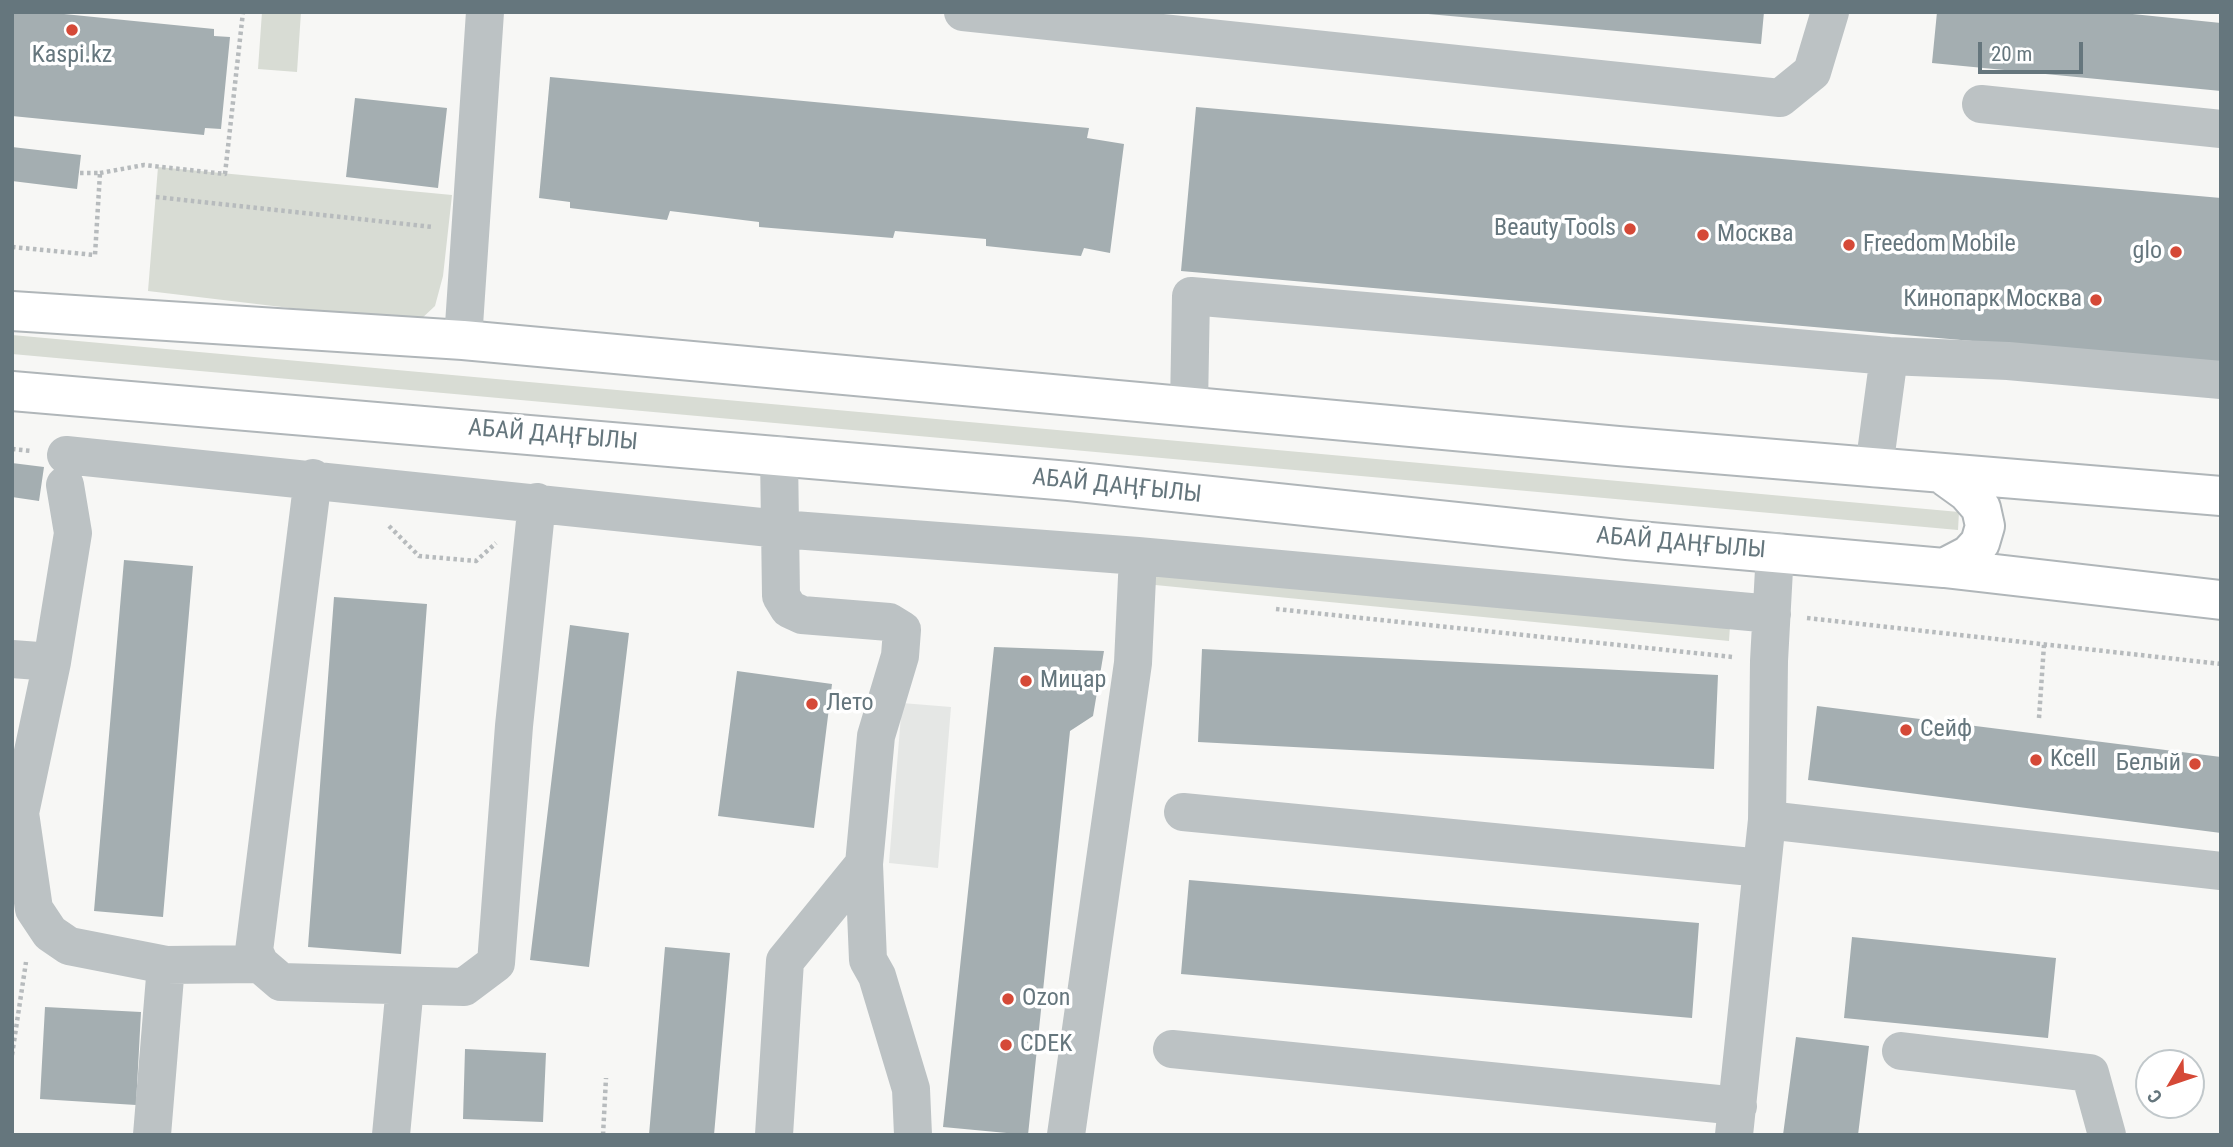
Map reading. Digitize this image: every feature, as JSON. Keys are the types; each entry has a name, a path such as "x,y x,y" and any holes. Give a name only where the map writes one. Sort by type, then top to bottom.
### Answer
{"main road":[{"path":"12,310 463,340 1874,468 2221,496"},
{"name":"АБАЙ ДАҢҒЫЛЫ","path":"12,391 1082,483 1627,540 1944,568 2221,600"},
{"path":"1942,474 1967,492 1981,508 1985,526 1980,543 1969,555 1944,568"}],"street":[{"path":"463,340 485,12"},
{"path":"963,12 1780,98 1812,72 1830,12"},
{"path":"1981,104 2221,129"},
{"path":"1189,406 1191,296 1889,356 2008,361 2221,380"},
{"path":"1874,468 1889,356"},
{"path":"779,455 781,596 789,609 802,615 889,622 902,631 901,656 876,736 864,863 868,960 877,976 911,1089 913,1135"},
{"path":"260,964 166,965 69,946 50,933 26,895 20,813 52,662 73,533 65,470 313,478 780,529 1138,556 1772,614"},
{"path":"313,478 254,951 260,964 281,982 464,988 496,963 514,726 537,502"},
{"path":"1172,1049 1736,1121 1767,820 1775,551"},
{"path":"1066,1135 1133,663 1138,556"},
{"path":"12,659 52,662"},
{"path":"1183,812 1762,868"},
{"path":"1767,820 2221,871"},
{"path":"774,1135 786,961 864,863"},
{"path":"152,1135 166,965"},
{"path":"391,1135 405,986"},
{"path":"1901,1051 2090,1073 2107,1135"}],"path":[{"path":"79,173 100,173 144,165 225,174 243,12"},
{"path":"12,247 95,255 100,173"},
{"path":"156,197 471,231"},
{"path":"1772,614 2221,664"},
{"path":"2039,718 2044,645"},
{"path":"12,1055 26,895"},
{"path":"603,1135 606,1078"}],"shaded area":[{"path":"262,12 301,12 297,72 258,69"},
{"path":"158,167 452,195 443,276 435,306 419,321 407,322 148,291"},
{"path":"12,335 1959,512 1958,530 12,354"},
{"path":"1146,569 1730,626 1729,641 1145,584"},
{"path":"902,703 951,707 938,868 889,863"}],"building":[{"path":"12,12 44,12 214,29 214,36 230,37 221,129 205,128 204,135 12,116"},
{"path":"1406,12 1764,12 1761,44"},
{"path":"1937,12 2113,12 2221,23 2221,91 1932,63"},
{"path":"550,77 1089,128 1087,138 1124,144 1110,253 1084,248 1081,256 986,246 986,239 895,231 893,238 759,227 759,222 670,211 667,220 570,208 570,202 539,198"},
{"path":"355,98 447,108 438,188 346,177"},
{"name":"Москва","path":"1196,107 2221,198 2221,363 1181,271"},
{"path":"12,147 81,155 77,189 12,181"},
{"path":"12,463 44,467 39,501 12,497"},
{"path":"124,560 193,566 163,917 94,911"},
{"path":"334,597 427,604 401,954 308,947"},
{"path":"570,625 629,633 589,967 530,960"},
{"path":"994,647 1104,651 1093,716 1070,731 1028,1135 943,1127"},
{"path":"1202,649 1718,675 1714,769 1198,742"},
{"path":"737,671 832,684 814,828 718,816"},
{"path":"1817,706 2221,757 2221,833 1808,780"},
{"path":"1189,880 1699,923 1692,1018 1181,974"},
{"path":"1852,937 2056,958 2048,1038 1844,1018"},
{"path":"665,947 730,953 714,1135 649,1135"},
{"path":"45,1007 141,1012 136,1105 40,1099"},
{"path":"1796,1037 1869,1046 1858,1135 1783,1135"},
{"path":"465,1049 546,1053 543,1122 463,1119"}],"place":[{"name":"Kaspi.kz","path":"72,30"},
{"name":"Beauty Tools","path":"1630,229"},
{"name":"Москва","path":"1703,235"},
{"name":"Freedom Mobile","path":"1849,245"},
{"name":"glo","path":"2176,252"},
{"name":"Кинопарк Москва","path":"2096,300"},
{"name":"Мицар","path":"1026,681"},
{"name":"Лето","path":"812,704"},
{"name":"Сейф","path":"1906,730"},
{"name":"Kcell","path":"2036,760"},
{"name":"Белый","path":"2195,764"},
{"name":"Ozon","path":"1008,999"},
{"name":"CDEK","path":"1006,1045"}]}
